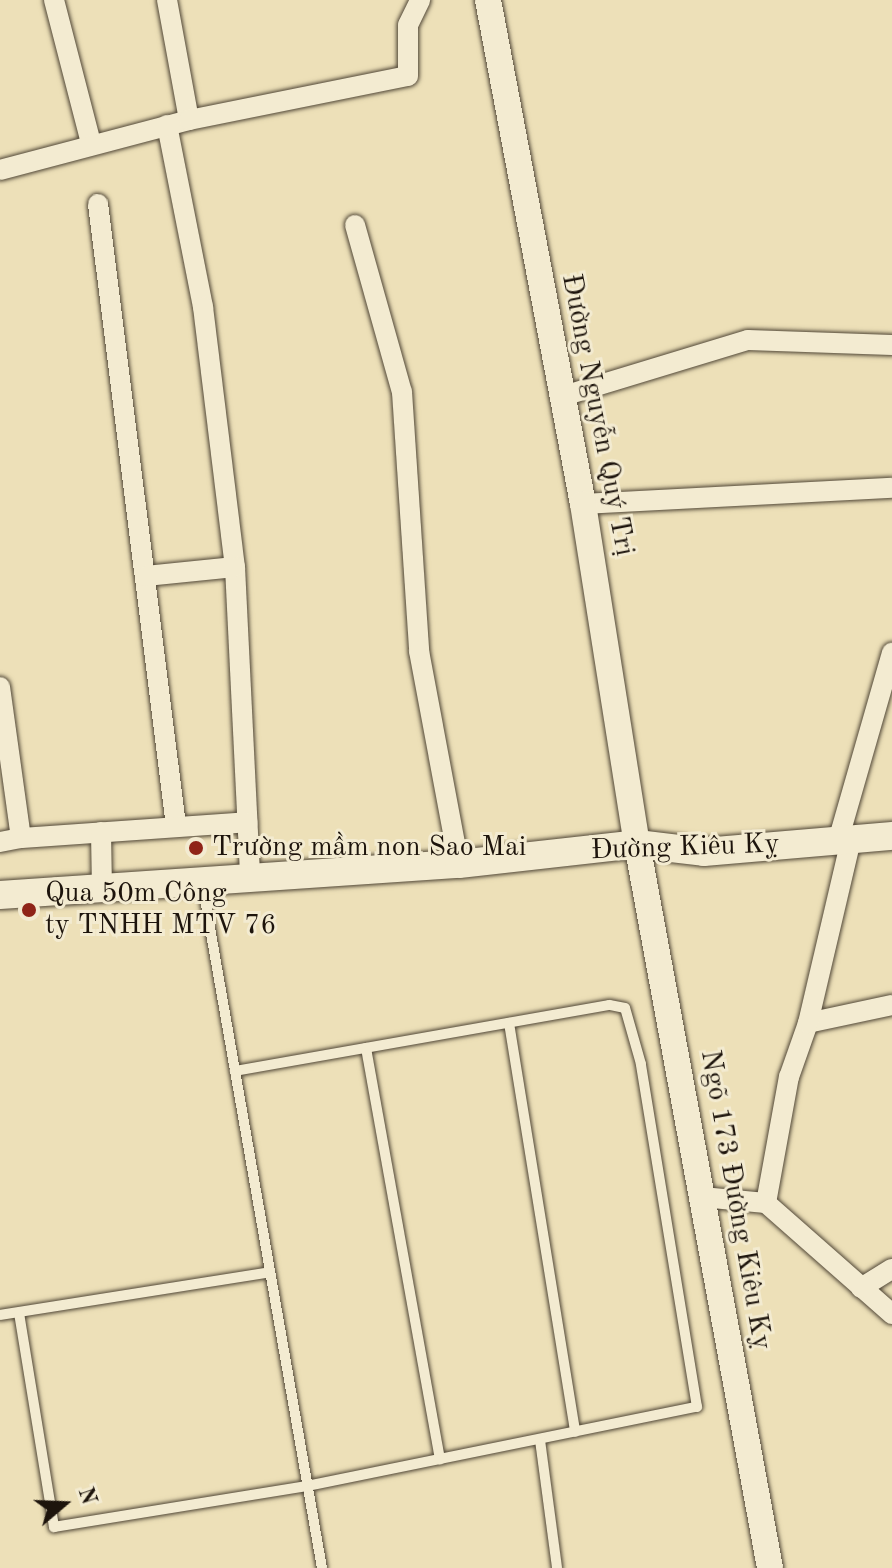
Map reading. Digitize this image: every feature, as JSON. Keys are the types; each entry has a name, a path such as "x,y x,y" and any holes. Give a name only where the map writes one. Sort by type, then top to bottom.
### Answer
{"main road":[{"name":"Đường Kiêu Kỵ","path":"0,895 250,875 459,864 637,844 704,852 892,836"}],"street":[{"path":"54,0 91,143"},
{"path":"167,0 189,120"},
{"path":"0,170 167,125 408,76 408,25 420,0"},
{"name":"Đường Nguyễn Quý Trị","path":"488,0 560,397 583,504 637,844"},
{"path":"167,125 203,307 235,567 250,875"},
{"path":"98,204 176,826"},
{"path":"355,225 402,392 419,651 459,864"},
{"path":"560,397 748,340 892,345"},
{"path":"583,504 892,488"},
{"path":"146,576 235,567"},
{"path":"766,1203 789,1077 808,1023 844,840 892,653"},
{"path":"0,687 21,838"},
{"path":"0,842 247,822"},
{"path":"101,832 102,887"},
{"name":"Ngõ 173 Đường Kiêu Kỵ","path":"637,844 770,1568"},
{"path":"808,1023 892,1005"},
{"path":"702,1197 766,1203 892,1314"},
{"path":"861,1288 892,1269"}],"lane":[{"path":"201,881 322,1568"},
{"path":"19,1313 54,1527 307,1486 679,1414 697,1407 699,1399 629,1014 625,1008 609,1005 235,1071"},
{"path":"509,1023 575,1432"},
{"path":"366,1048 440,1459"},
{"path":"0,1315 270,1272"},
{"path":"540,1440 557,1568"}],"place":[{"name":"Trường mầm non Sao Mai","path":"196,848"},
{"name":"Qua 50m Công ty TNHH MTV 76","path":"29,910"}]}
